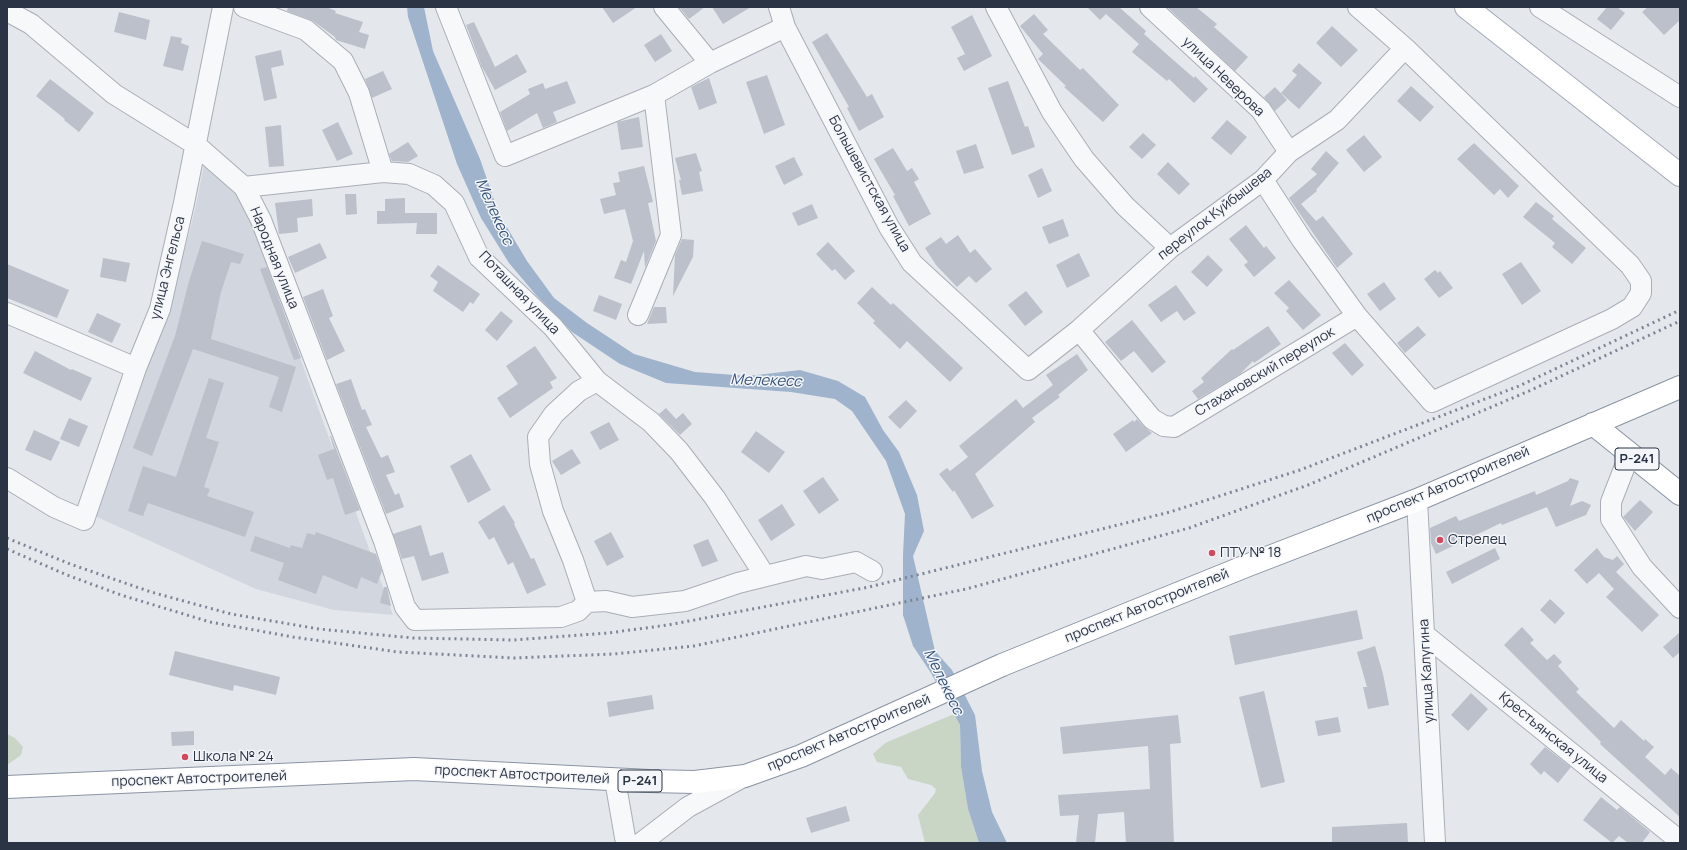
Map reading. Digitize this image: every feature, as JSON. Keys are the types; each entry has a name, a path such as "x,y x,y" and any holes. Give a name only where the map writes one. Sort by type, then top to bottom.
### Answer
{"main road":[{"path":"1466,7 1680,175"},
{"name":"проспект Автостроителей","path":"7,787 414,769 615,780 695,782 745,776 801,756 1002,665 1246,566 1417,500 1680,387"},
{"name":"Р-241","path":"1593,424 1680,494"}],"street":[{"name":"улица Энгельса","path":"7,478 54,507 84,520 136,368 160,309 196,144 223,7"},
{"path":"244,7 306,30 343,61 359,92 383,172"},
{"path":"446,7 505,156 654,95 710,63 785,27"},
{"path":"664,7 710,63"},
{"name":"Большевистская улица","path":"779,7 785,27 889,227 912,263 1028,370"},
{"path":"996,7 1052,112 1084,159 1125,206 1170,248"},
{"name":"улица Неверова","path":"1150,7 1261,110 1289,152"},
{"path":"1263,180 1302,240 1357,316 1432,402 1612,319 1632,307 1641,293 1641,281 1630,265 1404,48 1358,7"},
{"path":"1540,7 1680,98"},
{"name":"Народная улица","path":"7,11 31,24 114,94 196,144 244,187 264,228 381,534 405,607 415,620 561,617 578,611 587,602"},
{"name":"переулок Куйбышева","path":"1028,370 1079,330 1170,248 1263,180 1289,152 1337,120 1404,48"},
{"path":"638,315 670,235 654,95"},
{"name":"Поташная улица","path":"244,187 383,172 409,174 434,185 454,203 479,257 553,327 597,381 651,422 679,451 715,498 765,576"},
{"path":"7,314 136,368"},
{"name":"Стахановский переулок","path":"1079,330 1152,419 1164,426 1174,428 1357,316"},
{"path":"597,381 580,391 554,414 538,437 540,464 553,511 573,560 587,602 606,601 632,607 685,601 765,576 806,566 822,568 856,562 872,571"},
{"path":"1630,453 1611,502 1611,519 1642,567 1680,608"},
{"name":"улица Калугина","path":"1417,500 1435,843"},
{"name":"Крестьянская улица","path":"1425,635 1680,841"},
{"path":"641,843 688,807 745,776"},
{"path":"615,780 626,843"}],"shaded area":[{"path":"204,165 237,195 251,222 393,615 334,610 256,589 95,516 145,371 169,311 195,210"}],"green space":[{"path":"954,714 960,725 961,767 968,809 979,843 925,843 918,815 935,793 936,789 931,785 908,779 901,767 877,762 873,754 885,743"},
{"path":"7,734 15,738 23,747 21,755 7,765"}],"water":[{"name":"Мелекесс","path":"407,7 424,7 433,51 480,159 499,214 527,261 554,298 587,323 634,354 695,372 748,376 800,370 838,381 865,397 883,430 899,452 917,495 924,531 913,556 935,651 952,670 975,715 982,771 992,812 1007,843 979,843 968,809 961,767 960,725 931,673 913,646 903,615 905,514 886,461 852,411 835,399 791,392 666,383 620,364 572,332 536,295 509,263 481,218 457,164 408,17"}],"building":[{"path":"288,7 326,7 336,11 335,13 363,22 359,32 369,35 365,49 336,40 335,37 313,21 287,11"},
{"path":"602,7 637,7 613,23"},
{"path":"679,7 705,7 689,19"},
{"path":"712,7 751,7 723,24"},
{"path":"1087,7 1119,7 1146,31 1144,34 1194,78 1195,76 1208,89 1194,103 1169,79 1167,81 1132,52 1139,44 1106,14 1100,20"},
{"path":"1167,7 1196,7 1217,24 1214,27 1248,57 1235,71"},
{"path":"1607,7 1617,7 1625,13 1611,30 1597,19"},
{"path":"1648,7 1680,7 1680,20 1664,35 1642,12"},
{"path":"119,12 150,20 146,40 114,32"},
{"path":"1034,14 1048,30 1043,34 1080,70 1083,68 1119,105 1103,122 1064,87 1066,86 1038,59 1043,54 1020,26"},
{"path":"972,15 992,56 964,71 957,58 965,54 951,27"},
{"path":"474,22 495,67 517,54 527,72 495,90 482,67 466,25"},
{"path":"1332,26 1358,50 1341,67 1316,43"},
{"path":"827,33 867,97 872,94 884,117 859,131 847,108 849,107 812,42"},
{"path":"661,34 672,51 655,62 644,45"},
{"path":"171,36 182,38 181,43 189,46 183,71 163,66"},
{"path":"281,50 284,65 271,68 277,98 264,101 255,56"},
{"path":"1299,63 1322,83 1299,109 1281,93 1297,75 1292,71"},
{"path":"383,71 392,89 372,98 365,79"},
{"path":"767,75 785,125 764,134 746,82"},
{"path":"709,78 717,103 699,110 691,87"},
{"path":"50,79 94,113 79,132 36,96"},
{"path":"567,81 576,103 553,112 557,122 543,128 537,113 507,131 500,112 530,94 528,89 543,83 545,89"},
{"path":"1008,81 1025,127 1028,126 1035,147 1012,155 988,88"},
{"path":"1411,86 1434,107 1420,122 1397,101"},
{"path":"1275,87 1287,100 1275,111 1264,97"},
{"path":"639,117 643,147 621,150 617,122"},
{"path":"1227,120 1247,137 1231,155 1211,138"},
{"path":"338,122 353,154 337,161 322,130"},
{"path":"281,125 284,166 269,167 265,127"},
{"path":"1143,133 1156,145 1142,159 1129,147"},
{"path":"1364,135 1382,157 1364,172 1346,150"},
{"path":"408,142 418,156 408,162 392,161 389,154"},
{"path":"1474,143 1519,186 1508,198 1500,189 1494,195 1457,159"},
{"path":"976,144 984,168 964,174 956,151"},
{"path":"893,148 907,171 912,168 919,179 914,182 931,214 909,226 893,196 895,195 874,159"},
{"path":"1326,151 1339,163 1316,190 1317,191 1301,204 1316,221 1323,216 1353,254 1337,268 1289,198 1317,174 1311,169"},
{"path":"696,153 702,171 699,172 703,191 682,195 679,180 681,180 675,158"},
{"path":"794,157 803,175 784,185 775,166"},
{"path":"1168,162 1190,184 1179,195 1157,174"},
{"path":"644,166 653,202 648,203 656,241 645,268 644,251 631,284 614,278 621,260 626,262 633,241 625,209 604,214 600,199 616,195 613,183 620,182 618,172"},
{"path":"1042,168 1052,191 1038,198 1028,175"},
{"path":"345,194 356,194 357,214 346,215"},
{"path":"405,198 405,213 437,213 437,234 416,234 417,223 377,224 377,211 385,211 385,199"},
{"path":"312,199 313,216 297,218 298,232 279,234 275,203"},
{"path":"1536,202 1554,216 1552,219 1586,248 1572,264 1552,247 1555,243 1523,217"},
{"path":"812,204 818,218 798,226 792,213"},
{"path":"1063,219 1069,236 1049,244 1042,227"},
{"path":"1246,225 1264,248 1266,246 1276,258 1254,277 1244,265 1248,262 1229,239"},
{"path":"958,235 970,253 975,249 992,269 976,283 969,276 957,287 936,265 925,248 941,237 946,244"},
{"path":"682,239 694,240 693,257 673,296 675,255"},
{"path":"202,241 244,254 240,264 231,262 221,292 211,339 296,367 282,412 269,407 279,377 193,349 152,456 133,448 175,336 189,281"},
{"path":"828,242 855,271 845,280 835,269 832,271 816,254"},
{"path":"320,243 327,258 295,273 288,257"},
{"path":"1079,253 1090,276 1067,288 1056,265"},
{"path":"1208,255 1223,270 1207,287 1191,272"},
{"path":"103,258 130,263 126,282 100,277"},
{"path":"1521,262 1541,291 1522,305 1502,274"},
{"path":"7,264 69,290 57,318 7,298"},
{"path":"438,265 480,294 473,304 470,302 463,312 433,291 438,282 430,276"},
{"path":"267,267 301,358 294,360 260,269"},
{"path":"1435,270 1438,273 1440,271 1453,288 1439,298 1424,279"},
{"path":"1289,280 1321,315 1303,330 1286,311 1289,308 1274,293"},
{"path":"1384,282 1396,299 1380,311 1367,294"},
{"path":"1176,285 1196,313 1184,321 1177,311 1161,322 1148,305"},
{"path":"872,287 891,305 893,303 963,368 950,382 907,341 900,349 873,323 875,321 857,303"},
{"path":"323,289 333,316 329,318 345,351 327,360 303,297"},
{"path":"1026,291 1043,312 1025,326 1008,305"},
{"path":"599,295 622,304 616,320 593,311"},
{"path":"654,307 666,307 667,323 647,324"},
{"path":"501,311 513,321 497,341 485,330"},
{"path":"97,313 121,324 112,343 88,332"},
{"path":"1132,320 1166,362 1152,373 1134,351 1121,361 1105,342"},
{"path":"1268,326 1281,344 1254,363 1253,361 1240,374 1198,399 1192,391 1204,382 1201,378 1232,349 1233,350"},
{"path":"1418,326 1426,335 1405,353 1397,343"},
{"path":"1345,343 1364,365 1352,376 1332,353"},
{"path":"535,346 557,378 550,382 553,388 510,418 497,398 518,384 506,366"},
{"path":"35,351 71,370 72,369 92,378 81,401 23,373"},
{"path":"1077,354 1088,370 1058,395 1060,397 1032,418 1035,422 975,474 994,506 972,519 954,490 953,492 939,474 947,468 950,471 968,457 959,446 1016,399 1023,408 1053,385 1046,375"},
{"path":"209,378 224,383 206,438 219,442 204,487 210,489 207,496 254,512 245,537 148,503 143,516 128,511 143,466 176,477"},
{"path":"351,379 362,410 365,409 372,425 366,427 381,458 388,455 395,472 386,475 395,495 399,493 404,507 386,514 336,384"},
{"path":"906,400 917,411 900,429 888,417"},
{"path":"666,408 676,419 683,413 692,424 680,435 659,414"},
{"path":"69,418 88,426 79,447 60,439"},
{"path":"1137,419 1152,433 1126,452 1113,434 1133,420 1134,422"},
{"path":"609,422 619,440 600,450 590,432"},
{"path":"34,430 60,442 51,461 25,450"},
{"path":"756,431 785,452 769,473 741,452"},
{"path":"330,436 360,510 345,515 333,478 327,480 318,455 334,449"},
{"path":"572,449 581,463 561,475 552,461"},
{"path":"471,454 491,490 468,503 450,466"},
{"path":"823,477 839,500 819,514 803,491"},
{"path":"1570,478 1579,481 1570,506 1582,501 1591,505 1586,515 1556,527 1547,507 1502,525 1501,523 1436,554 1431,543 1430,528 1456,516 1459,521 1535,491 1536,495 1568,481"},
{"path":"1640,500 1653,512 1635,531 1623,517"},
{"path":"782,504 795,525 771,541 758,520"},
{"path":"504,505 515,523 514,524 531,559 534,558 546,585 527,594 513,562 508,565 494,537 489,540 478,522"},
{"path":"421,525 430,556 443,552 449,573 422,581 414,556 402,559 393,534"},
{"path":"316,532 376,554 382,571 377,584 361,577 357,589 323,575 316,594 278,580 284,563 250,551 255,536 290,548 291,545 302,548 307,533 315,535"},
{"path":"611,532 624,557 607,566 594,541"},
{"path":"708,539 718,561 702,567 693,545"},
{"path":"1495,548 1500,559 1452,584 1446,572"},
{"path":"1597,548 1604,557 1613,560 1617,556 1624,564 1616,572 1659,615 1642,632 1606,597 1614,589 1599,573 1587,584 1574,570"},
{"path":"384,587 387,587 391,606 380,603"},
{"path":"1550,599 1565,613 1555,624 1540,610"},
{"path":"1357,610 1363,639 1235,665 1229,636"},
{"path":"1522,627 1534,640 1530,643 1547,660 1554,654 1562,662 1558,666 1579,689 1576,692 1614,728 1621,720 1644,741 1645,739 1654,747 1645,757 1665,775 1671,768 1680,776 1680,817 1600,744 1601,742 1504,645"},
{"path":"1680,632 1680,652 1673,658 1663,647"},
{"path":"1375,646 1383,674 1389,705 1368,709 1363,687 1367,687 1357,652"},
{"path":"175,651 280,677 276,695 234,685 233,691 169,675"},
{"path":"1264,691 1285,782 1261,788 1239,697"},
{"path":"1471,693 1488,709 1468,731 1451,715"},
{"path":"652,695 654,709 609,717 607,702"},
{"path":"1178,715 1181,743 1170,744 1174,843 1126,843 1124,812 1098,814 1095,843 1076,843 1079,815 1060,816 1058,795 1150,789 1148,746 1063,754 1060,727"},
{"path":"1338,717 1341,732 1318,736 1315,721"},
{"path":"194,731 194,745 172,746 171,732"},
{"path":"1545,747 1571,767 1558,783 1544,771 1541,775 1530,764"},
{"path":"1601,797 1617,810 1620,807 1650,832 1642,843 1628,843 1619,836 1612,843 1583,820"},
{"path":"846,806 850,821 811,833 806,818"},
{"path":"1407,823 1408,843 1332,843 1332,827"}],"railway":[{"path":"7,538 70,564 151,592 231,614 319,629 413,638 513,640 608,633 668,625 869,587 1170,512 1300,470 1519,386 1680,310"},
{"path":"7,549 67,575 121,595 210,622 293,637 398,652 514,658 614,654 694,646 966,589 1189,528 1308,485 1529,391 1680,321"}],"place":[{"name":"Стрелец","path":"1440,540"},
{"name":"ПТУ № 18","path":"1212,553"},
{"name":"Школа № 24","path":"185,757"}]}
